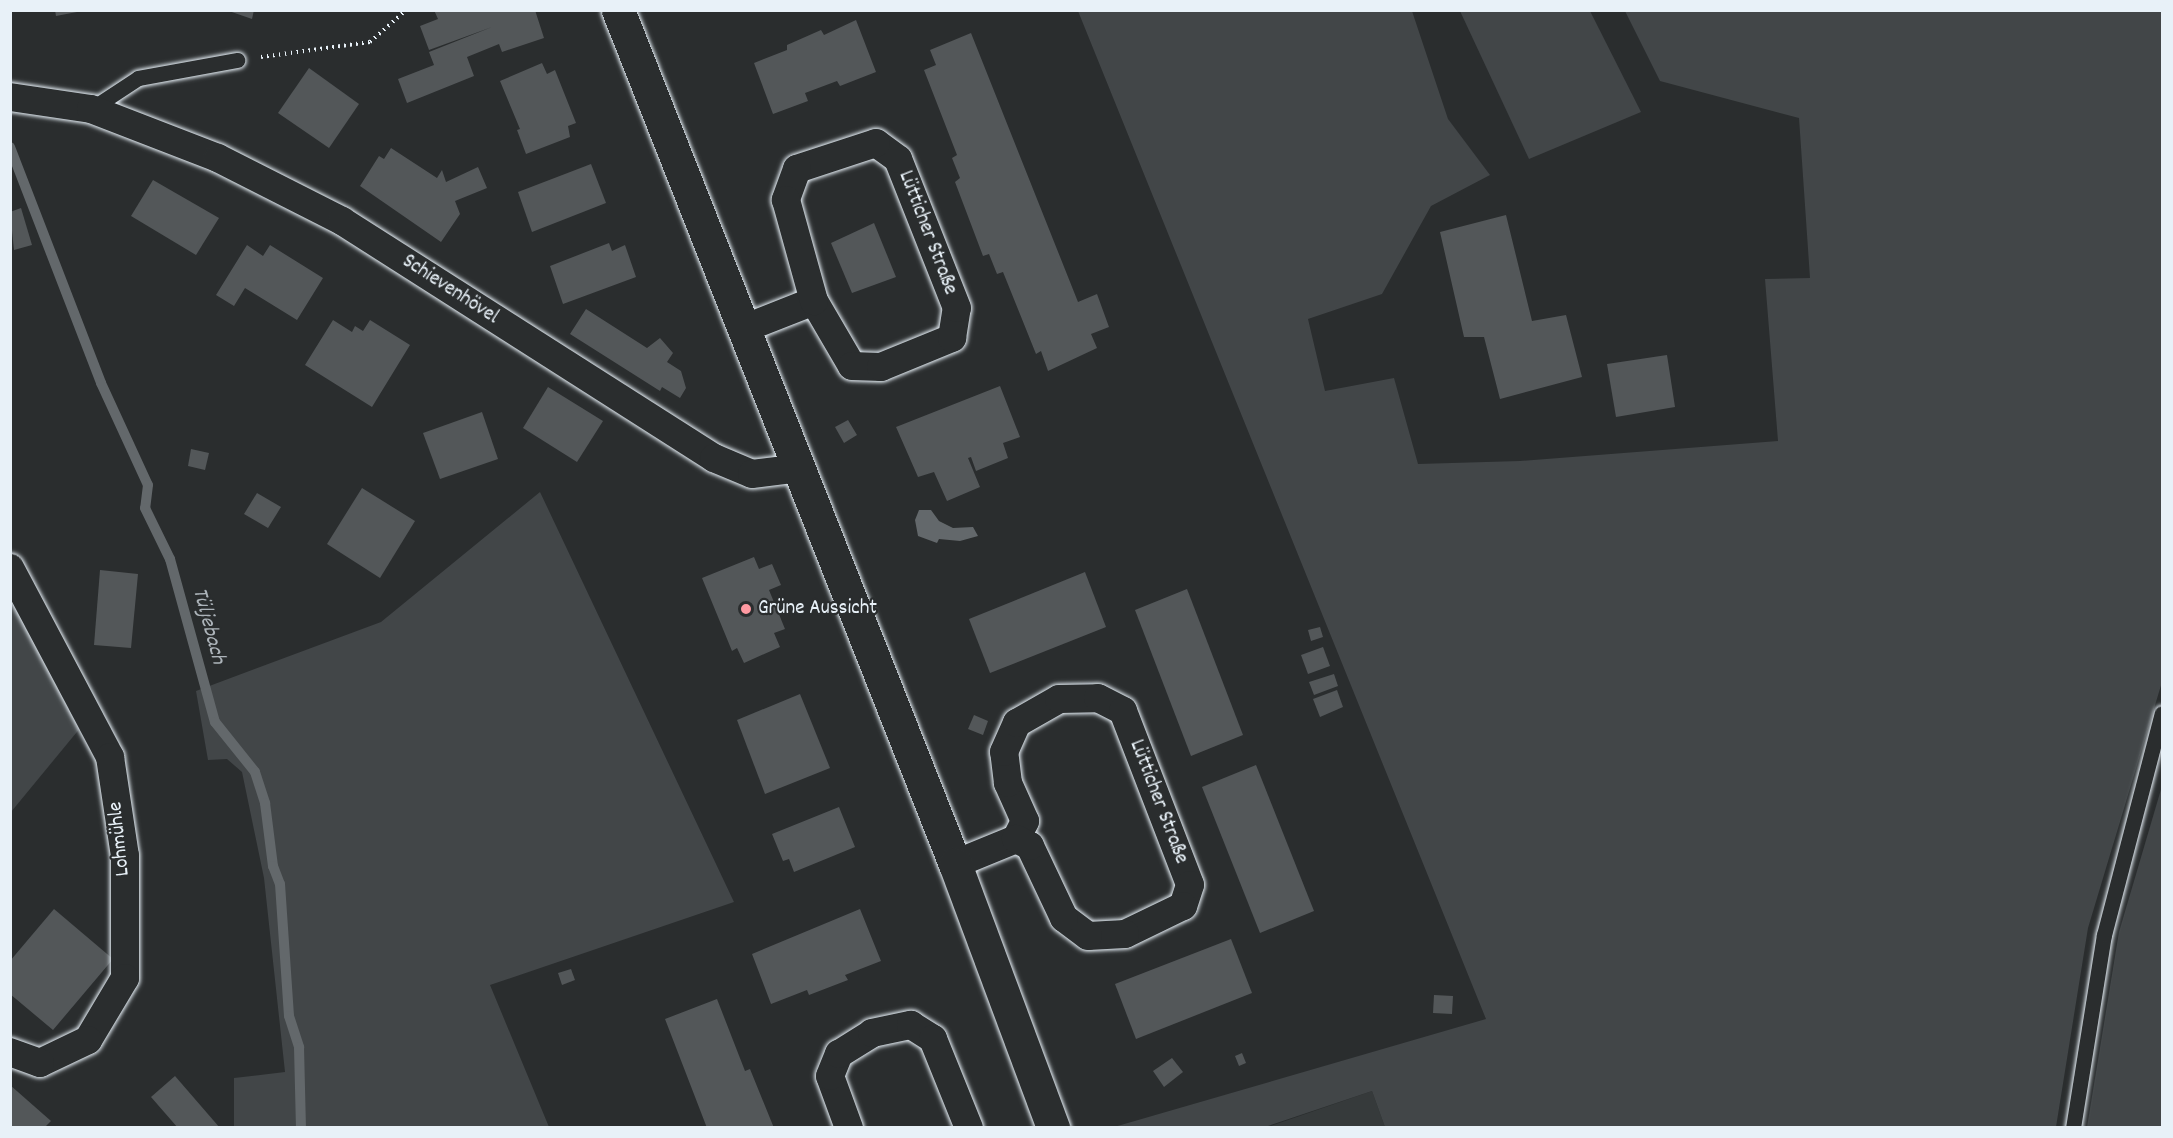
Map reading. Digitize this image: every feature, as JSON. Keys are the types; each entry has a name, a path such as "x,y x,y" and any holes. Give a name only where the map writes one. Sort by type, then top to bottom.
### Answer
{"main road":[{"path":"618,10 955,864 1053,1128"}],"street":[{"name":"Schievenhövel","path":"10,97 91,109 218,158 342,221 714,458 752,474 800,468"},
{"name":"Lütticher Straße","path":"876,143 898,159 957,308 952,338 881,367 852,366 814,301 786,200 797,169 876,143"},
{"path":"743,329 814,301"},
{"name":"Lohmühle","path":"10,568 110,758 125,856 125,978 88,1040 40,1063 10,1052"},
{"name":"Lütticher Straße","path":"1098,698 1123,711 1190,885 1183,906 1125,934 1088,936 1064,918 1030,846 1016,839 1025,821 1008,783 1004,752 1017,723 1059,699 1098,698"},
{"path":"955,864 1016,839"},
{"path":"849,1128 830,1077 839,1054 872,1033 911,1025 933,1039 969,1128"}],"lane":[{"path":"91,109 138,78 237,60"},
{"path":"2073,1128 2104,935 2163,713"}],"path":[{"path":"237,60 370,42 406,10"}],"shaded area":[{"path":"1078,11 1412,11 1448,119 1490,175 1431,206 1382,294 1308,319 1325,391 1394,378 1418,464 1520,461 1778,441 1765,279 1810,278 1799,118 1660,81 1625,11 2162,11 2162,682 2088,928 2056,1127 1385,1127 1372,1091 1265,1127 1114,1127 1486,1019"},
{"path":"1460,11 1590,11 1641,112 1529,159"},
{"path":"540,492 734,902 490,985 549,1127 234,1127 234,1078 285,1072 264,878 242,772 227,759 208,760 196,691 381,622"},
{"path":"919,510 931,510 939,521 953,528 973,527 978,536 960,541 939,539 937,543 918,536 915,520"},
{"path":"10,593 81,727 11,812 10,812"},
{"path":"2162,786 2162,1127 2087,1127 2119,932"},
{"path":"1372,1091 1385,1127 1265,1128"}],"building":[{"path":"55,10 77,10 77,12 56,16"},
{"path":"226,10 254,10 252,19"},
{"path":"434,10 535,10 544,38 502,52 499,44 467,57 474,76 407,103 398,79 434,65 429,52 492,27 429,50 420,26 438,19"},
{"path":"856,20 876,72 840,86 837,81 805,93 808,101 773,114 754,63 787,50 787,45 821,30 824,35"},
{"path":"971,33 1078,302 1097,294 1109,327 1091,334 1097,348 1048,371 1041,351 1036,354 1003,272 997,274 989,254 983,256 955,182 960,178 952,158 957,155 924,70 936,65 930,50"},
{"path":"542,63 547,74 555,70 576,123 568,126 570,137 526,154 517,130 520,129 500,81"},
{"path":"309,68 359,104 329,148 278,113"},
{"path":"391,148 437,178 442,170 446,182 478,167 487,188 455,201 460,214 441,242 360,186 379,156 384,159"},
{"path":"591,164 606,203 532,232 518,192"},
{"path":"153,180 219,218 196,255 131,216"},
{"path":"21,208 32,245 14,250 10,212"},
{"path":"1506,215 1532,321 1566,315 1582,377 1500,399 1484,337 1464,337 1440,232"},
{"path":"874,223 896,277 852,293 831,243"},
{"path":"609,243 612,251 625,245 636,277 563,304 550,266"},
{"path":"247,245 263,256 270,245 323,278 297,320 245,288 234,306 216,295"},
{"path":"586,309 647,348 660,338 673,353 667,362 681,371 686,388 680,398 662,387 660,391 570,334"},
{"path":"333,320 352,332 355,326 363,331 370,320 410,345 372,407 305,365"},
{"path":"1667,355 1675,407 1616,417 1607,364"},
{"path":"1000,386 1020,437 1003,443 1008,458 976,471 971,457 968,458 980,487 947,501 934,472 918,477 896,427"},
{"path":"548,387 603,421 577,462 523,428"},
{"path":"482,412 498,459 440,479 423,433"},
{"path":"848,420 857,435 844,443 835,427"},
{"path":"191,449 209,453 205,470 188,466"},
{"path":"362,488 415,521 380,578 327,544"},
{"path":"257,493 281,507 268,528 244,514"},
{"name":"Grüne Aussicht","path":"754,557 759,569 772,564 781,585 769,590 785,629 774,633 780,647 744,663 737,648 732,651 702,578"},
{"path":"100,570 138,574 131,648 94,645"},
{"path":"1085,572 1106,627 990,673 969,619"},
{"path":"1187,589 1243,735 1191,756 1135,610"},
{"path":"1320,627 1323,637 1311,641 1308,630"},
{"path":"1323,647 1330,666 1308,674 1301,655"},
{"path":"1334,674 1338,686 1314,695 1309,682"},
{"path":"1337,690 1343,707 1320,717 1313,699"},
{"path":"800,694 830,768 765,794 737,720"},
{"path":"974,715 988,721 983,735 968,729"},
{"path":"1256,765 1314,911 1260,933 1202,787"},
{"path":"839,807 855,847 794,872 789,859 783,861 772,834"},
{"path":"54,909 113,959 53,1030 10,994 10,961"},
{"path":"860,909 881,961 845,975 848,980 809,995 807,990 771,1004 752,954"},
{"path":"1231,939 1252,993 1136,1039 1115,984"},
{"path":"571,969 575,980 562,985 558,973"},
{"path":"1434,995 1453,996 1452,1014 1433,1013"},
{"path":"717,999 745,1071 750,1069 774,1128 707,1128 665,1019"},
{"path":"1242,1053 1246,1063 1239,1066 1235,1056"},
{"path":"1172,1058 1183,1072 1164,1087 1153,1071"},
{"path":"175,1076 220,1128 178,1128 151,1097"},
{"path":"10,1085 51,1121 44,1128 10,1128"}],"waterway":[{"name":"Tüljebach","path":"10,147 101,383 148,485 145,508 170,559 215,722 255,772 265,803 273,866 280,884 289,1016 299,1047 301,1128"}],"place":[{"name":"Grüne Aussicht","path":"746,609"}]}
